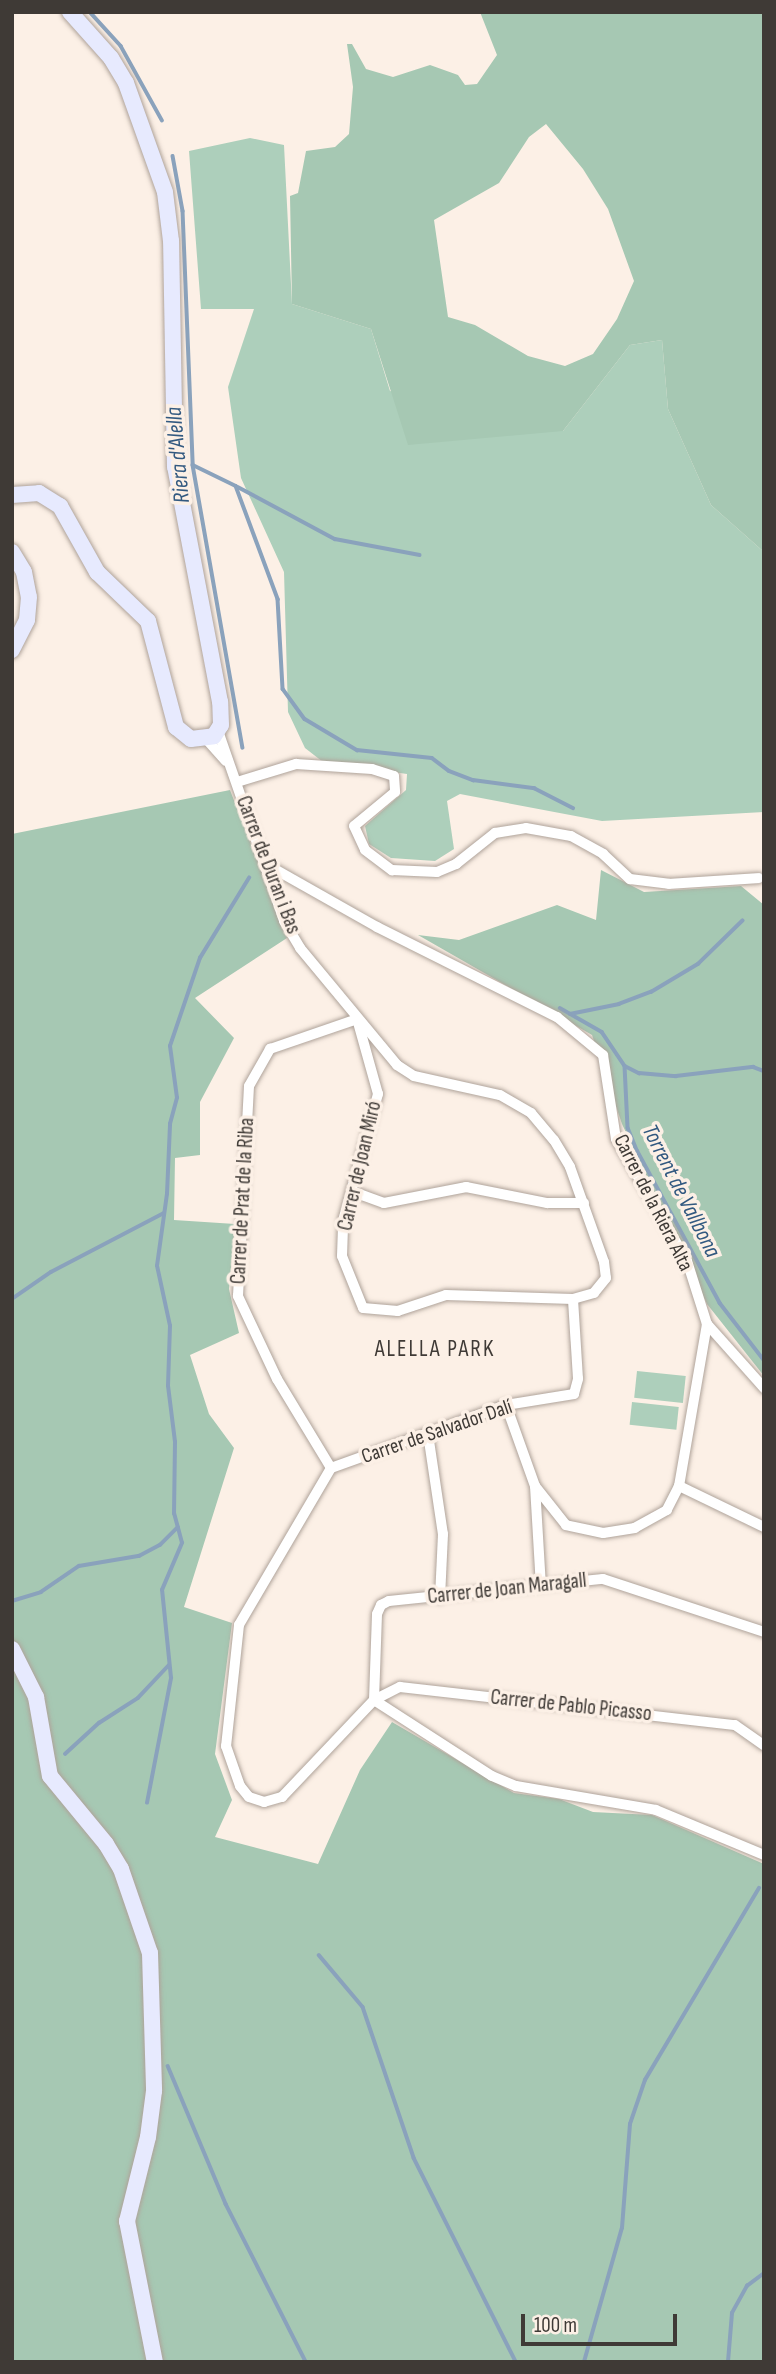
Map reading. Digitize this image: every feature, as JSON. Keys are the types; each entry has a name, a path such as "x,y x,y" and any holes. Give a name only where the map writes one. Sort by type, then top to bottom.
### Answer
{"main road":[{"path":"12,495 38,493 60,506 97,572 148,621 176,727 191,739 212,735 218,689 175,467 171,240 165,192 119,70 70,12"},
{"path":"12,552 24,572 29,597 27,620 12,650"},
{"path":"12,1649 33,1688 50,1776 113,1856 150,1953 154,2091 148,2137 127,2221 155,2362"}],"street":[{"name":"Carrer de Duran i Bas","path":"212,735 231,766 284,921 330,989 397,1065 414,1076 499,1095 531,1113 570,1167 606,1278 594,1293 573,1300"},
{"path":"237,782 296,764 372,769 394,776 395,792 354,826 365,850 393,870 437,872 456,864 495,833 526,828 571,836 603,854 630,878 669,884 759,877"},
{"name":"Carrer de la Riera Alta","path":"264,863 377,927 557,1017 603,1055 616,1139 687,1261 707,1324 679,1486"},
{"name":"Carrer de Joan Miró","path":"357,1019 378,1094 343,1221 342,1256 363,1308 398,1311 446,1295 470,1294 573,1300"},
{"name":"Carrer de Prat de la Riba","path":"331,1468 277,1379 238,1296 248,1086 270,1049 357,1019"},
{"path":"351,1191 384,1203 466,1187 513,1199 583,1203"},
{"name":"Carrer de Salvador Dalí","path":"331,1468 506,1405 573,1394 578,1379 573,1300"},
{"path":"707,1324 764,1388"},
{"path":"506,1405 535,1486 541,1586"},
{"path":"428,1434 443,1534 440,1598"},
{"path":"331,1468 239,1625 226,1746 240,1786 249,1797 264,1802 282,1797 374,1700 504,1781 595,1803 656,1810 764,1855"},
{"path":"535,1486 566,1525 603,1533 635,1528 667,1510 679,1486 764,1527"},
{"name":"Carrer de Joan Maragall","path":"374,1700 380,1605 603,1579 764,1632"},
{"name":"Carrer de Pablo Picasso","path":"374,1700 400,1687 735,1726 764,1745"}],"green space":[{"path":"480,12 764,12 764,552 711,505 668,409 662,340 630,345 563,431 408,445 371,329 292,304 290,196 298,193 306,151 335,147 349,134 353,87 347,44 352,44 366,69 393,77 430,65 458,75 465,85 477,84 497,55","holes":["546,124 583,169 608,209 634,281 617,319 593,354 565,366 528,356 475,325 448,317 434,220 499,183 529,137"]},
{"path":"250,138 284,145 292,304 371,329 390,391 563,431 630,345 662,340 668,409 711,505 764,552 764,812 602,821 460,794 447,801 454,849 435,861 391,858 369,844 365,826 406,790 407,774 323,762 305,748 288,712 284,572 241,478 228,387 254,309 201,309 189,151"},
{"path":"230,790 287,938 195,998 234,1038 200,1102 200,1155 175,1158 174,1220 235,1224 229,1289 239,1333 190,1355 209,1414 234,1448 184,1607 232,1623 215,1754 232,1800 215,1837 318,1864 360,1770 392,1722 514,1793 559,1799 593,1812 652,1815 764,1864 764,2362 12,2362 12,834"},
{"path":"601,870 644,892 741,886 764,905 764,1376 707,1304 622,1124 592,1035 418,935 459,940 557,905 596,920"},
{"path":"637,1371 686,1376 683,1403 634,1398"},
{"path":"632,1402 679,1407 676,1430 630,1425"}],"waterway":[{"name":"Riera d'Alella","path":"90,12 121,46 162,120"},
{"name":"Riera d'Alella","path":"173,156 183,211 193,465 243,748"},
{"path":"193,465 236,486 278,599 283,689 305,719 357,750 432,758 449,771 473,780 534,788 573,808"},
{"path":"238,487 335,539 420,555"},
{"path":"147,1803 171,1678 162,1590 182,1543 174,1514 175,1442 168,1386 170,1326 157,1266 167,1194 170,1124 177,1098 170,1046 200,958 249,878"},
{"path":"570,1014 619,1004 651,992 698,964 742,921"},
{"name":"Torrent de Vallbona","path":"560,1008 602,1032 625,1066 628,1128 637,1150 720,1303 764,1360"},
{"path":"625,1066 639,1073 676,1076 753,1067 764,1071"},
{"path":"12,1299 51,1272 164,1213"},
{"path":"12,1601 41,1592 79,1566 139,1556 160,1545 178,1527"},
{"path":"65,1754 99,1723 138,1698 169,1665"},
{"path":"584,2362 622,2228 630,2124 645,2080 759,1888"},
{"path":"319,1955 363,2007 414,2158 516,2362"},
{"path":"168,2066 226,2204 306,2362"},
{"path":"728,2362 732,2313 747,2286 764,2273"}],"district":[{"name":"ALELLA PARK","path":"435,1349"}]}
